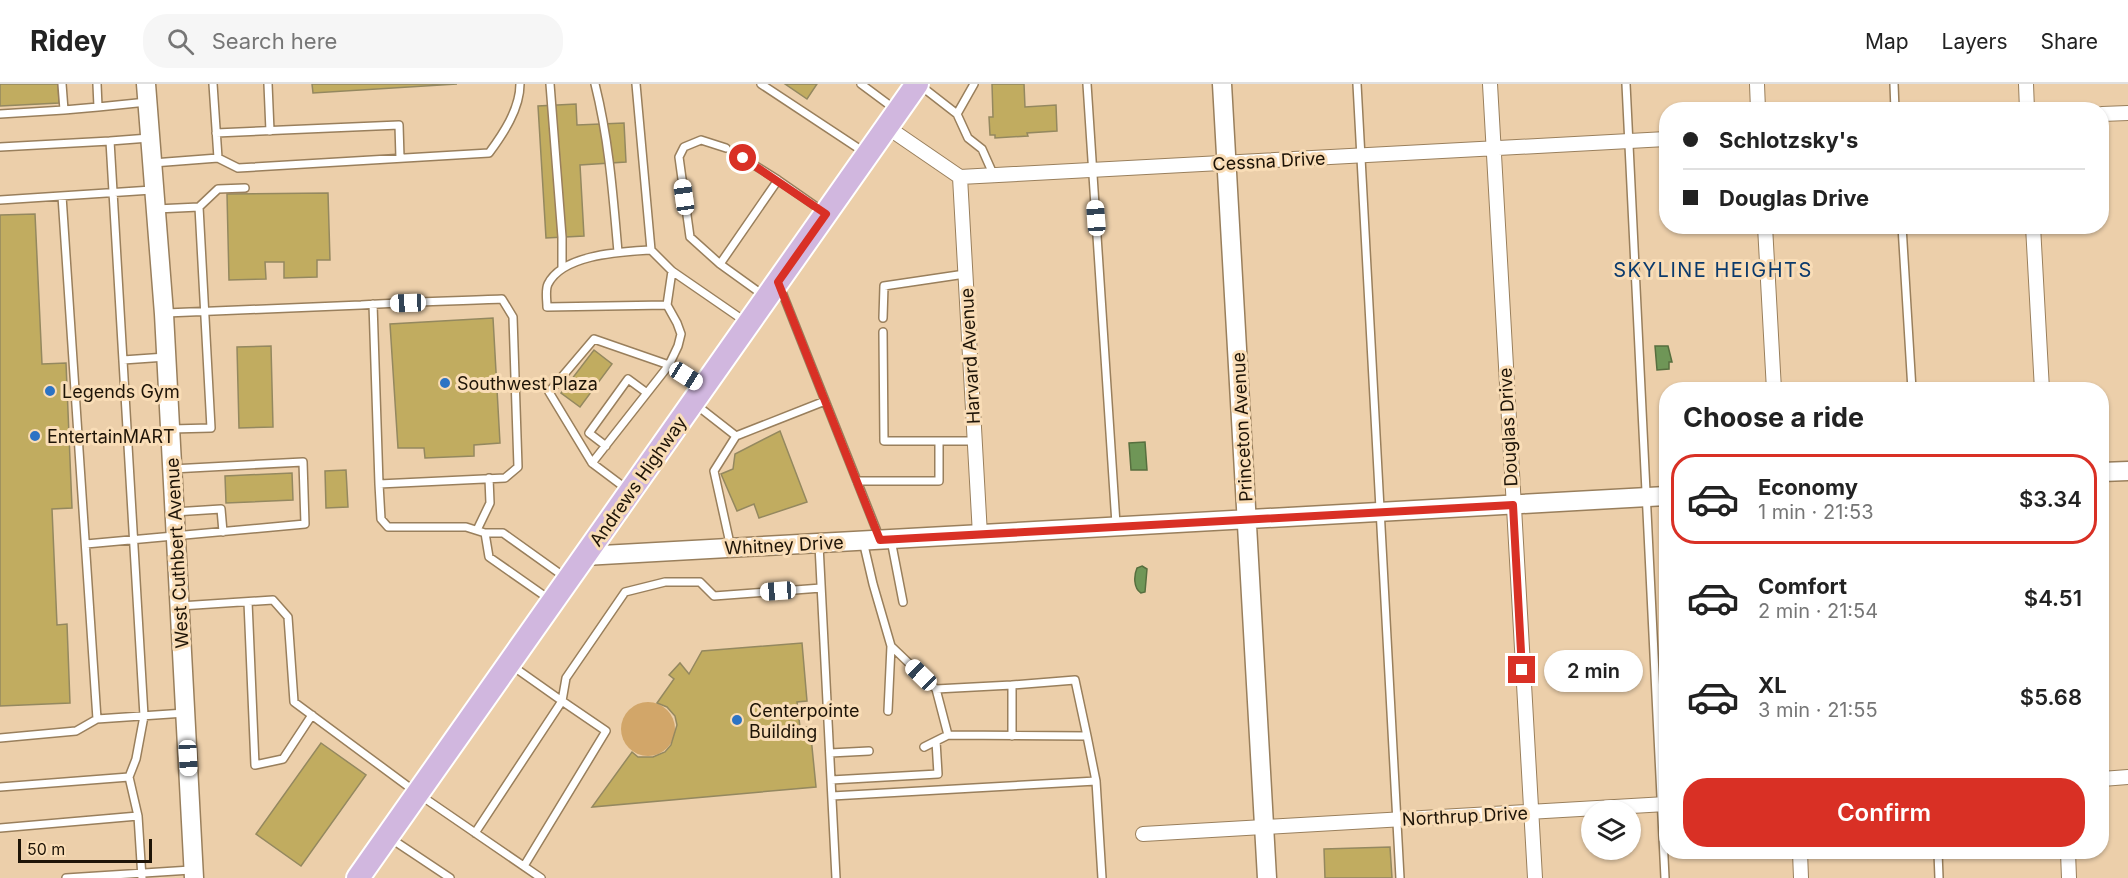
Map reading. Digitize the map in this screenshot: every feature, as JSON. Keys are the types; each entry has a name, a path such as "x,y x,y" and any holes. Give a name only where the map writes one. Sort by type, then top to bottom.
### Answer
{"main road":[{"name":"Andrews Highway","path":"358,878 918,84"}],"street":[{"name":"Princeton Avenue","path":"1222,84 1266,878"},
{"name":"Douglas Drive","path":"1490,84 1535,878"},
{"path":"1757,84 1758,102"},
{"path":"2026,84 2027,102"},
{"name":"West Cuthbert Avenue","path":"146,93 164,314 194,874"},
{"path":"2109,114 2128,113"},
{"path":"893,119 960,177"},
{"name":"Cessna Drive","path":"960,177 1659,139"},
{"name":"Harvard Avenue","path":"960,177 980,535"},
{"path":"1765,234 1774,382"},
{"path":"2033,234 2042,382"},
{"path":"2109,472 2128,471"},
{"name":"Whitney Drive","path":"584,556 1659,496"},
{"path":"2109,778 2128,777"},
{"name":"Northrup Drive","path":"1143,834 1659,804"},
{"path":"1800,859 1801,878"},
{"path":"2068,859 2069,878"}],"lane":[{"path":"62,84 63,110"},
{"path":"97,84 98,107"},
{"path":"213,84 218,158"},
{"path":"268,84 270,131"},
{"path":"153,163 218,158 238,168 489,153 505,133 520,93 520,84"},
{"path":"550,84 562,237 562,267"},
{"path":"595,84 605,124 611,163 618,252"},
{"path":"636,84 651,250 672,271 748,324"},
{"path":"761,84 868,155"},
{"path":"861,84 893,119"},
{"path":"918,84 957,114 968,138 982,149 994,176"},
{"path":"957,114 974,84"},
{"path":"1087,84 1116,526"},
{"path":"1357,84 1400,878"},
{"path":"1626,84 1659,719"},
{"path":"1894,84 1895,102"},
{"path":"0,114 98,107 146,93"},
{"path":"216,133 399,125 400,158"},
{"path":"0,147 151,138"},
{"path":"726,148 701,140 684,147 679,157 690,237 720,264 772,290 825,401 903,602"},
{"path":"110,141 144,716 136,759 129,777 138,816 142,876"},
{"path":"743,158 826,214"},
{"path":"720,264 778,180"},
{"path":"156,209 199,207 218,189 245,188"},
{"path":"0,200 155,190"},
{"path":"62,196 97,719"},
{"path":"170,429 210,428 199,207"},
{"path":"1902,234 1912,382"},
{"path":"651,250 618,252 562,267 547,285 547,307 667,305"},
{"path":"592,463 669,365 678,346 681,334 667,305 672,271"},
{"path":"883,318 884,286 965,274"},
{"path":"164,314 502,299 513,317 518,467 505,478 379,484"},
{"path":"373,304 381,519 388,527 466,527 485,533 503,533 568,579"},
{"path":"883,332 884,441 974,441"},
{"path":"630,492 592,463 549,392 594,339 669,365 736,436"},
{"path":"123,360 166,357"},
{"path":"606,446 589,432 628,379 647,393"},
{"path":"731,548 714,471 736,436 825,401"},
{"path":"857,481 939,481 939,441"},
{"path":"86,544 305,524 303,462 172,469"},
{"path":"477,531 490,503 489,478"},
{"path":"174,512 221,509 223,531"},
{"path":"485,533 489,557 553,601"},
{"path":"878,540 873,584 891,646 888,711"},
{"path":"819,543 836,878"},
{"path":"475,833 562,701 566,678 625,592 665,582 700,582 714,596 821,588"},
{"path":"180,606 273,600 288,618 294,702 417,793 541,878"},
{"path":"248,602 255,765 283,759 312,716"},
{"path":"891,646 936,689 948,735"},
{"path":"509,663 606,731 524,866"},
{"path":"936,689 1076,680 1096,781 1102,878"},
{"path":"1012,685 1012,736"},
{"path":"0,738 76,731 97,719 185,713"},
{"path":"924,747 948,735 1087,736"},
{"path":"831,780 938,774 936,741"},
{"path":"830,753 869,751"},
{"path":"0,787 129,777"},
{"path":"832,796 1096,781"},
{"path":"0,828 138,816"},
{"path":"387,836 450,878"},
{"path":"1665,859 1665,878"},
{"path":"1938,859 1939,878"},
{"path":"66,878 194,874"}],"shaded area":[{"path":"1655,346 1668,346 1672,362 1669,362 1669,369 1657,370"},
{"path":"1145,442 1147,470 1131,470 1129,443"},
{"path":"1142,566 1147,569 1145,592 1141,593 1135,585 1135,578 1137,568"},
{"path":"643,702 653,702 663,706 671,714 675,729 671,744 663,752 653,756 643,756 633,752 625,744 621,734 621,724 625,714 633,706"}],"building":[{"path":"0,84 58,84 59,103 0,106"},
{"path":"312,84 457,84 313,93"},
{"path":"785,84 817,84 807,99"},
{"path":"992,84 1024,84 1025,107 1056,105 1057,131 995,138 995,135 990,135 989,117 993,117"},
{"path":"576,104 577,125 624,123 626,162 580,165 584,236 546,238 538,106"},
{"path":"328,193 330,260 317,260 317,277 284,278 284,262 265,262 266,279 229,280 227,194"},
{"name":"EntertainMART","path":"35,214 42,364 66,363 72,508 52,509 57,625 67,624 70,703 0,706 0,215"},
{"name":"Southwest Plaza","path":"493,318 500,443 474,445 474,456 425,458 424,448 398,448 390,324"},
{"path":"271,346 273,427 239,428 237,347"},
{"path":"594,350 612,364 580,407 561,393"},
{"path":"780,431 807,502 759,518 754,504 737,511 721,474 733,469 735,454"},
{"path":"346,470 348,507 326,508 325,471"},
{"path":"292,473 293,500 226,503 225,476"},
{"name":"Centerpointe Building","path":"802,643 807,701 797,702 800,727 810,727 816,787 592,807 632,752 638,757 653,757 665,752 671,745 677,725 675,716 667,707 657,703 674,679 669,675 680,663 689,674 702,651"},
{"path":"321,743 366,775 301,866 256,834"},
{"path":"1390,847 1392,878 1325,878 1324,849"}],"place":[{"name":"Southwest Plaza","path":"445,383"},
{"name":"Legends Gym","path":"50,391"},
{"name":"EntertainMART","path":"35,436"},
{"name":"Centerpointe Building","path":"737,720"}],"district":[{"name":"SKYLINE HEIGHTS","path":"1713,270"}],"route":[{"path":"743,158 826,214 778,282 880,540 1513,505 1522,670"}]}
